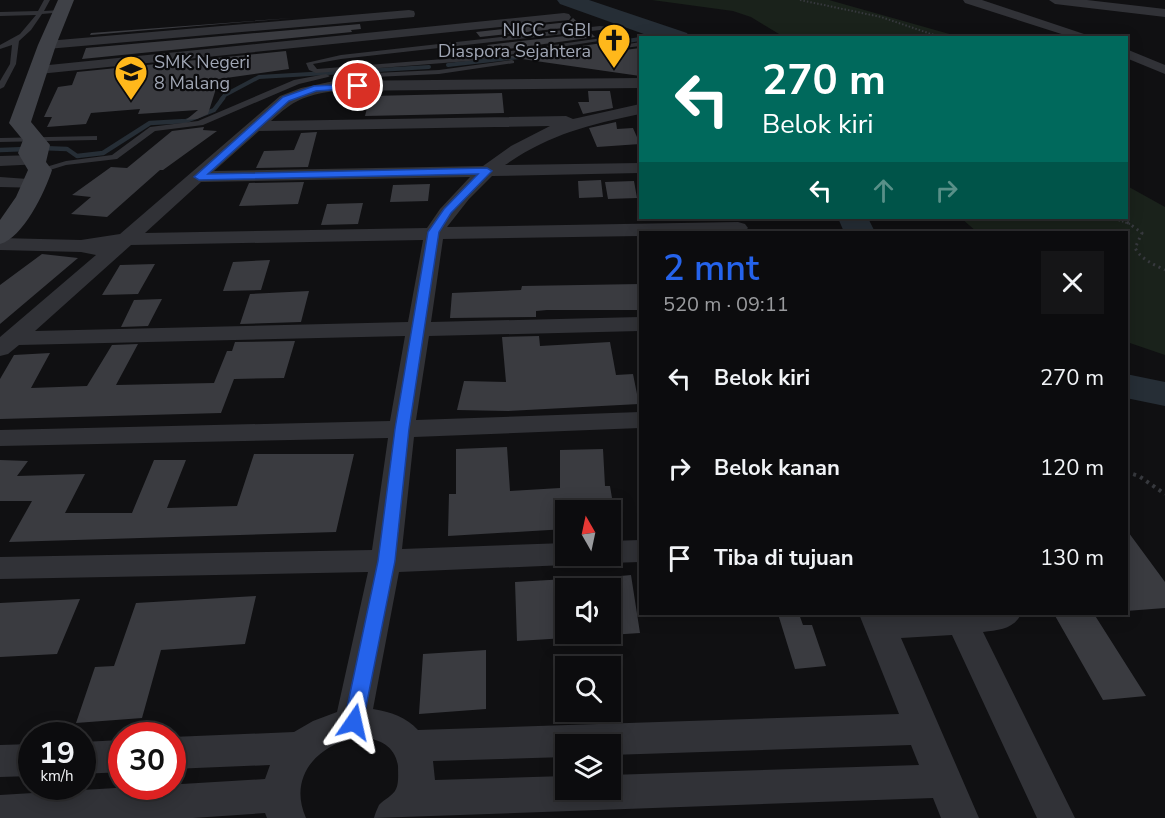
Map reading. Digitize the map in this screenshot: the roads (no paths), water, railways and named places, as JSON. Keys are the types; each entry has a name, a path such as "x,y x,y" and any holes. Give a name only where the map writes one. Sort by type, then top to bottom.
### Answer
{"street":[{"path":"969,0 1084,36"},
{"path":"1055,0 1165,14"},
{"path":"0,236 24,208 35,156 20,123 47,45 58,4"},
{"path":"47,45 409,14"},
{"path":"39,70 564,16"},
{"path":"1128,54 1165,70"},
{"path":"7,344 117,245 199,177 286,99 296,94 323,87 639,83"},
{"path":"354,722 386,561 402,429 433,239 447,211 487,171 542,136 580,121 639,109"},
{"path":"255,126 580,121"},
{"path":"0,161 35,156"},
{"path":"0,182 35,156"},
{"path":"199,177 639,168"},
{"path":"0,244 117,245 289,252 433,239 738,226"},
{"path":"433,239 639,240"},
{"path":"7,344 418,328 639,324"},
{"path":"0,438 402,429 639,420"},
{"path":"621,552 639,551"},
{"path":"0,568 386,561 555,554"},
{"path":"960,818 878,620 1000,617 1003,615"},
{"path":"960,618 1056,818"},
{"path":"0,813 284,807 285,771 300,748 325,730 354,722 376,724 396,732 411,746 418,771 403,808 944,781"},
{"path":"411,746 924,729"},
{"path":"186,752 300,748"},
{"path":"0,761 18,760"}],"lane":[{"path":"0,14 39,13 58,4"},
{"path":"0,87 13,64 16,42 39,13 58,4"},
{"path":"600,28 610,29 622,37 618,40 436,62 316,70 311,69 309,63 315,60 600,28"},
{"path":"0,47 16,42"},
{"path":"596,50 639,44"},
{"path":"424,48 444,71"},
{"path":"0,140 35,156 66,163 114,157 153,129 167,125 194,124 216,118 307,79 444,71 520,61"},
{"path":"35,156 94,138"}],"waterway":[{"path":"567,0 673,36"},
{"path":"664,36 670,35"},
{"path":"597,46 639,39"},
{"path":"448,65 520,57"},
{"path":"221,100 225,95 259,77 429,67"},
{"path":"41,148 67,149 77,156 103,153 150,123 186,121 214,110 223,98"},
{"path":"0,150 27,149"},
{"path":"853,219 859,231"},
{"path":"1128,386 1165,394"}],"place":[{"name":"NICC - GBI Diaspora Sejahtera","path":"614,69"},
{"name":"SMK Negeri 8 Malang","path":"131,101"}]}
